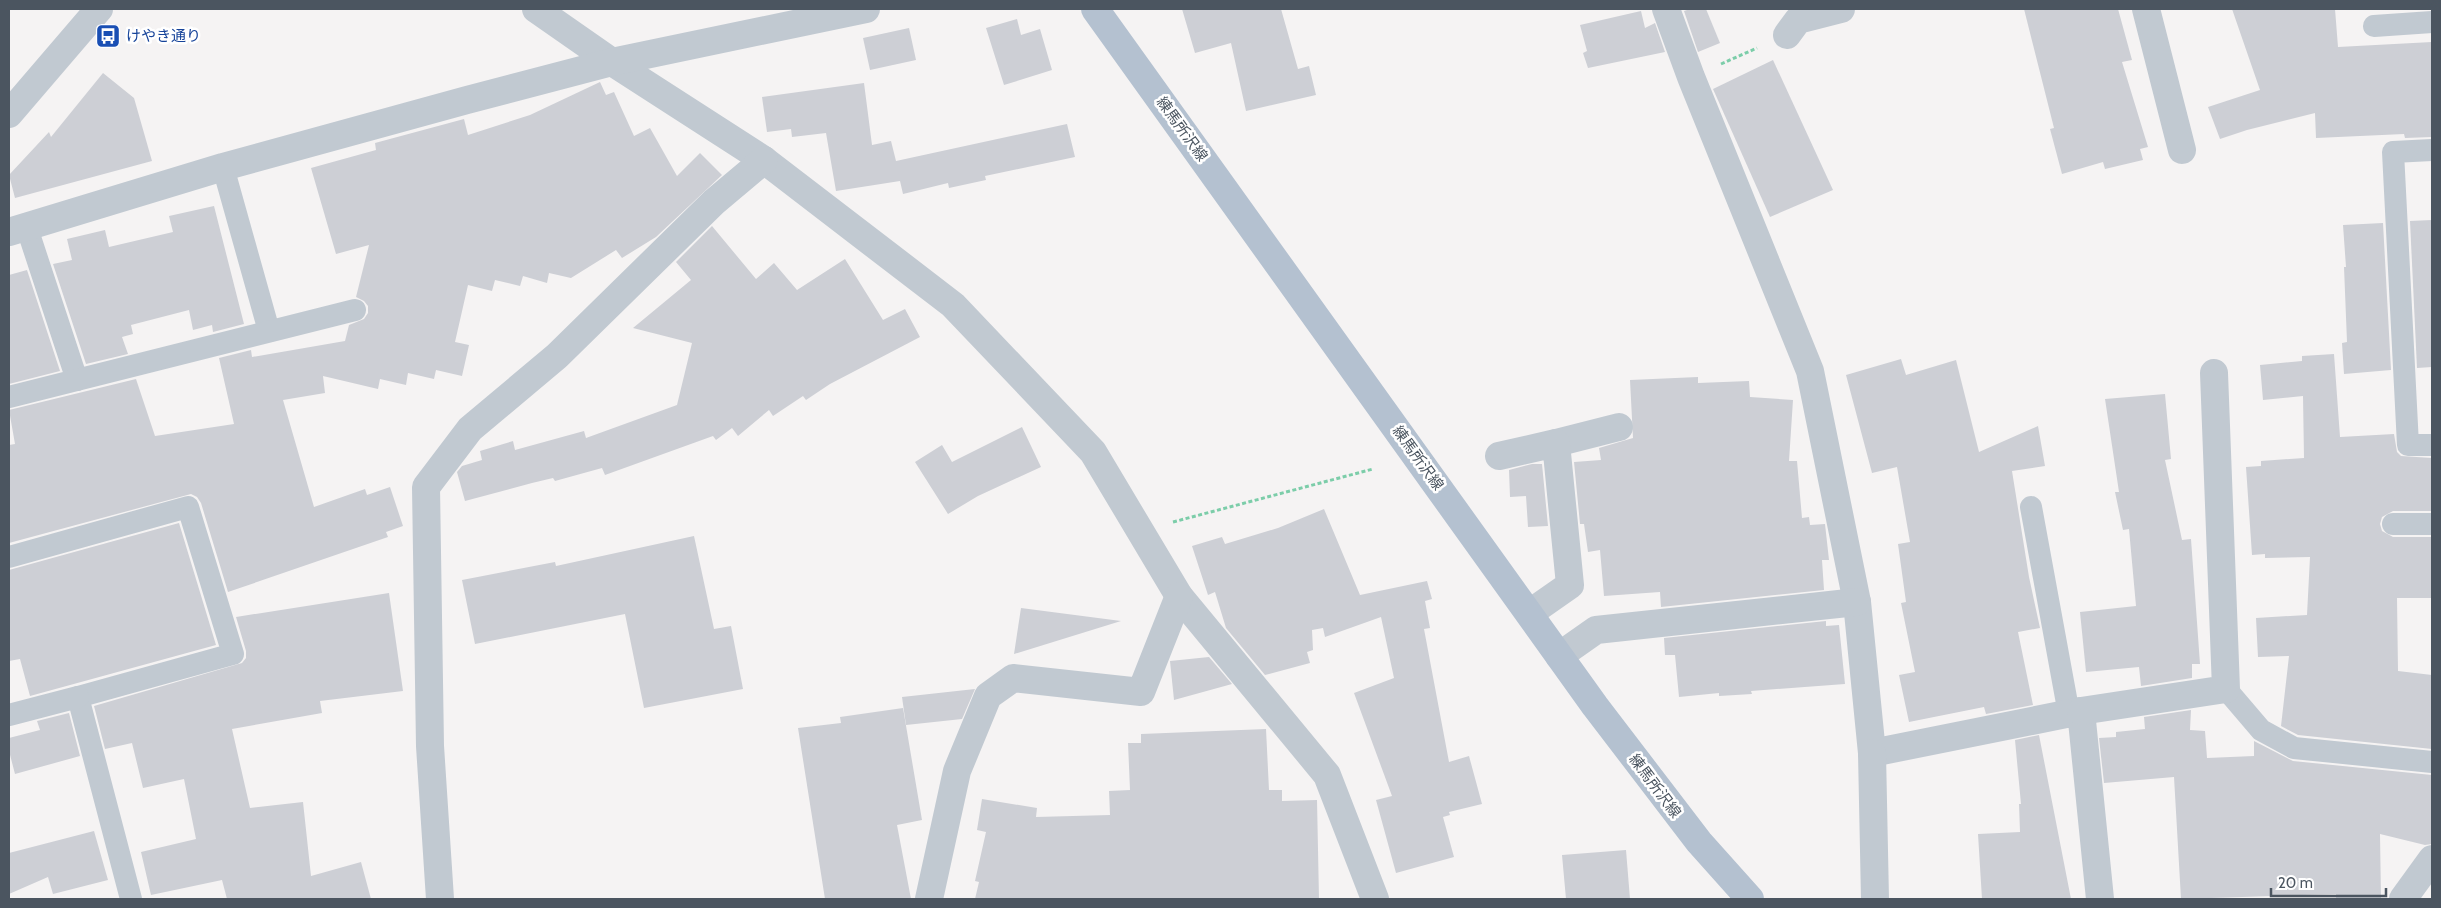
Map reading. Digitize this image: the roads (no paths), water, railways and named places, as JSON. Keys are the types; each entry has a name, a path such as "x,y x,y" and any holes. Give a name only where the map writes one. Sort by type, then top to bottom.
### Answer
{"main road":[{"name":"練馬所沢線","path":"1095,9 1559,656 1699,842 1750,899"}],"street":[{"path":"9,114 99,9"},
{"path":"536,9 612,62 764,160 952,305 1093,452 1179,596 1327,775 1375,899"},
{"path":"18,230 223,167 612,62 817,14 866,9"},
{"path":"1666,9 1691,77 1810,371 1856,602 1872,753 1875,899"},
{"path":"1787,35 1798,20 1841,9"},
{"path":"2146,9 2182,150"},
{"path":"440,899 430,746 426,487 470,429 557,356 714,202 764,160"},
{"path":"1872,753 2075,712 2226,689 2214,374"},
{"path":"1499,456 1619,427"},
{"path":"1530,614 1570,585 1556,442"},
{"path":"929,899 957,771 988,696 1013,678 1141,692 1179,596"},
{"path":"1559,656 1596,630 1856,602"},
{"path":"2075,712 2100,899"},
{"path":"2403,899 2432,859"}],"lane":[{"path":"2374,26 2432,22"},
{"path":"2432,150 2393,152 2408,445 2432,445"},
{"path":"223,167 269,332"},
{"path":"18,230 77,380"},
{"path":"9,397 355,310"},
{"path":"9,557 188,507 233,654 78,698 9,715"},
{"path":"2031,507 2075,712"},
{"path":"2393,524 2432,524"},
{"path":"2226,689 2261,730 2294,748 2432,762"},
{"path":"78,698 131,899"}],"place":[{"name":"けやき通り","path":"108,36"}]}
